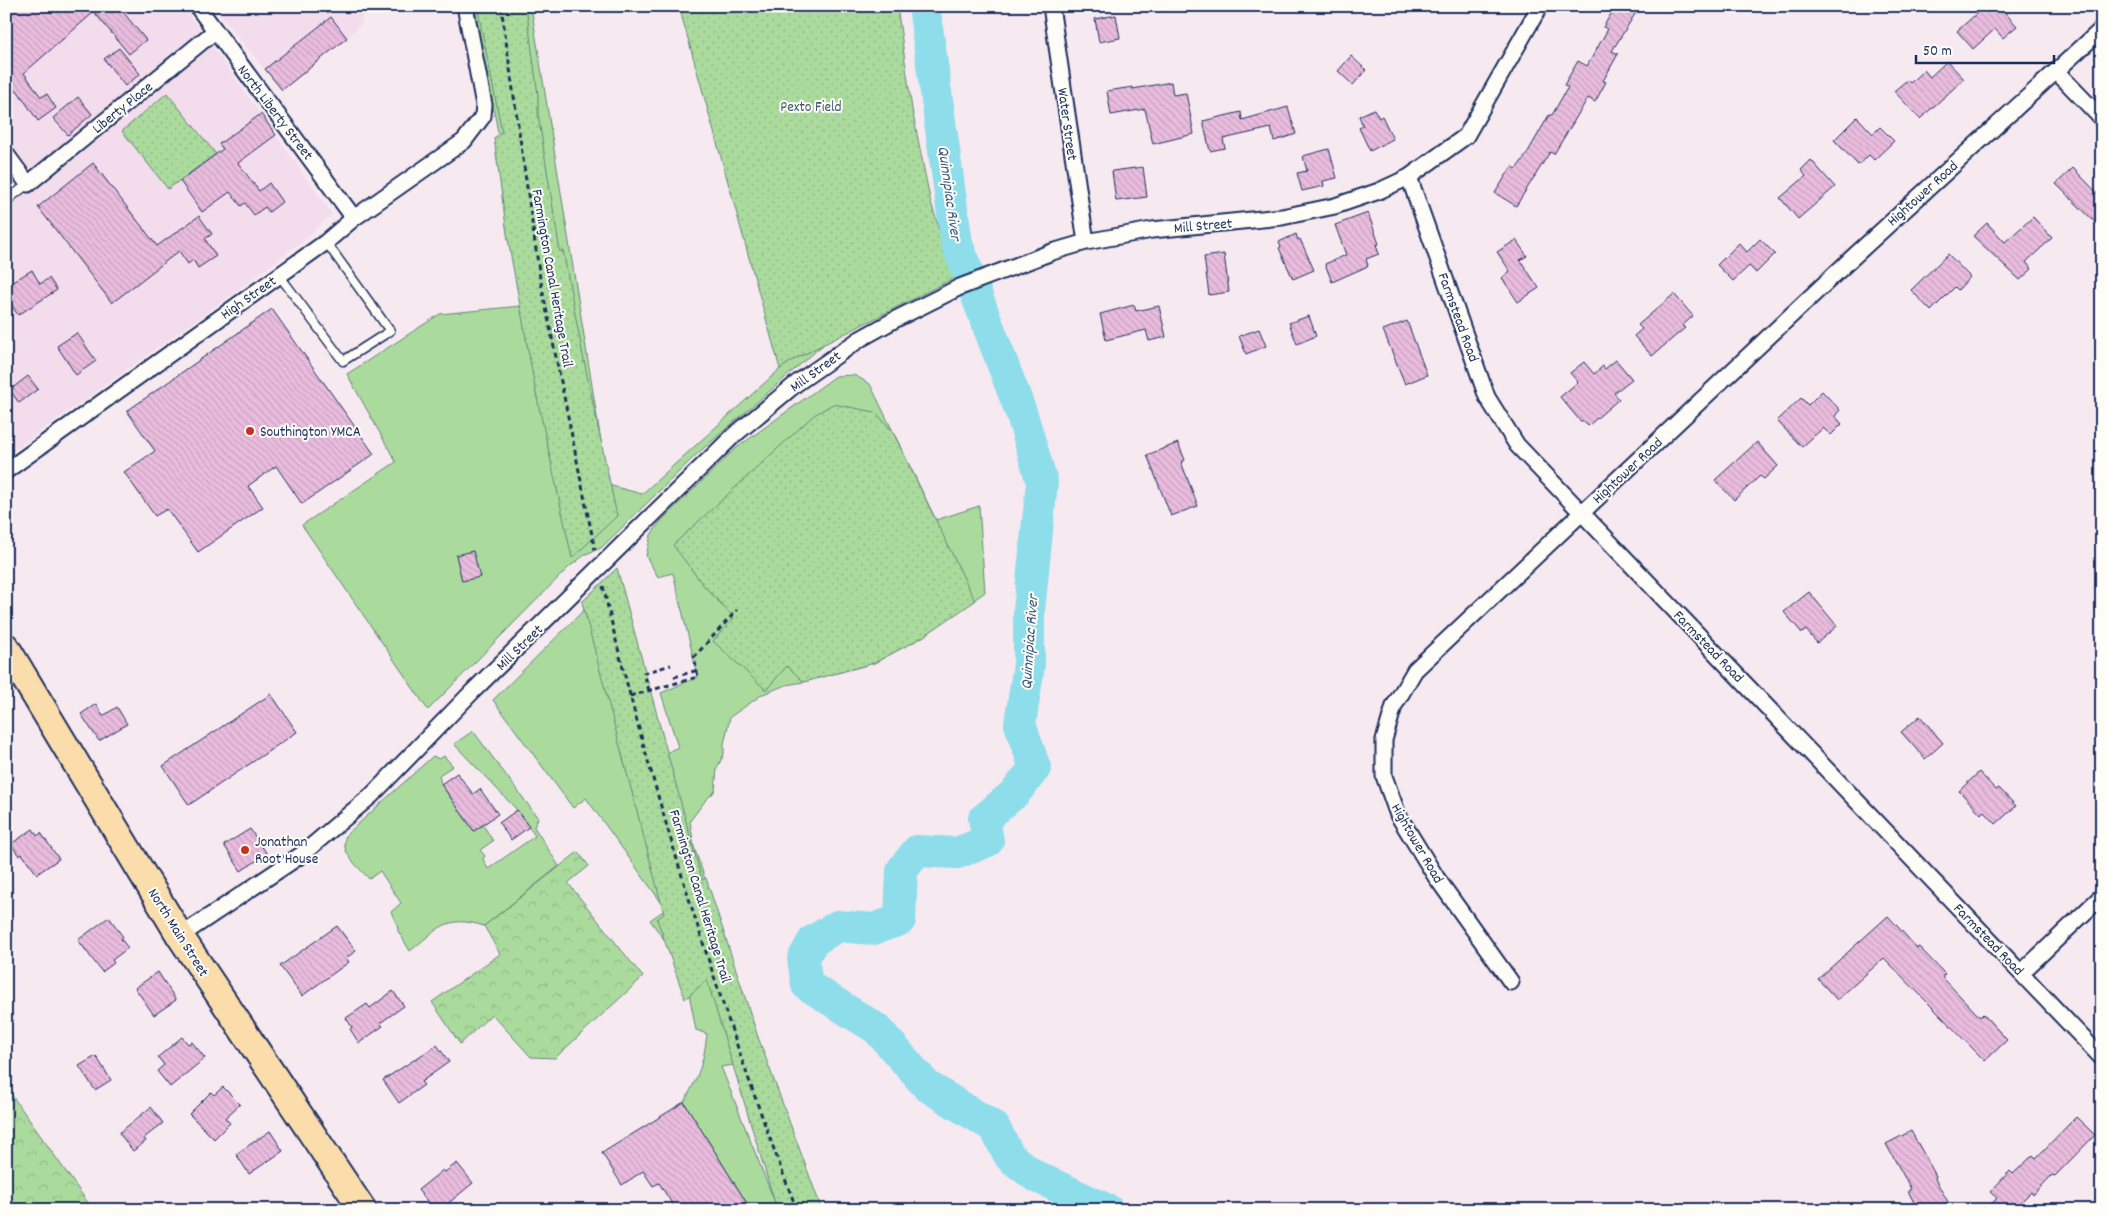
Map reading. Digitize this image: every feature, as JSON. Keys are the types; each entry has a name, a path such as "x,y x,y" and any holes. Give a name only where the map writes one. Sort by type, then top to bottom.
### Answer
{"highway":[{"name":"North Main Street","path":"6,647 180,936 363,1210"}],"street":[{"name":"North Liberty Street","path":"197,6 354,218"},
{"name":"High Street","path":"6,471 326,242 354,218 464,141 483,116 484,105 465,6"},
{"name":"Water Street","path":"1051,6 1086,242"},
{"name":"Mill Street","path":"180,936 301,855 372,795 472,692 740,431 797,383 860,339 960,287 1086,242 1152,230 1290,216 1335,206 1379,191 1409,177 1466,136 1540,6"},
{"name":"Hightower Road","path":"1511,982 1436,877 1398,815 1384,776 1384,740 1394,706 1415,670 1845,264 2102,29"},
{"name":"Liberty Place","path":"28,184 215,30"},
{"path":"2056,71 2102,119"},
{"path":"6,154 28,184"},
{"name":"Farmstead Road","path":"1409,177 1487,397 1517,445 2102,1058"},
{"path":"2021,973 2102,896"}],"lane":[{"path":"6,201 28,184"},
{"path":"279,275 343,361 390,331 326,242"}],"path":[{"name":"Farmington Canal Heritage Trail","path":"501,6 540,278 595,552"},
{"name":"Farmington Canal Heritage Trail","path":"602,583 630,696 656,789 711,968 755,1098 798,1210"},
{"path":"630,696 698,678 694,657 738,610"},
{"path":"649,691 644,673 671,665"},
{"path":"674,677 698,670"}],"shaded area":[{"path":"6,6 183,6 332,214 304,240 234,293 6,456"},
{"path":"212,6 359,6 363,10 361,24 347,38 282,90"}],"green space":[{"path":"474,6 531,6 608,485 642,494 780,369 824,344 697,454 601,548 586,554 569,567 428,710 302,525 396,462 347,374 440,314 531,305"},
{"path":"477,6 526,6 538,95 538,114 560,252 563,250 617,516 572,558 536,393 507,234 494,138 502,132"},
{"name":"Pexto Field","path":"701,6 897,6 912,109 930,199 954,278 793,360 780,369 680,10"},
{"path":"167,93 216,154 168,189 122,131"},
{"path":"854,375 870,384 936,520 979,506 985,592 921,638 874,663 786,685 763,694 730,717 724,744 724,754 717,768 715,791 690,821 694,847 726,940 652,760 678,747 661,693 698,677 673,573 658,577 646,556 651,535 659,523 735,449 836,376"},
{"path":"833,404 875,412 892,430 975,601 921,638 874,663 804,682 787,666 766,690 713,641 734,618 704,586 673,545 814,415"},
{"path":"617,568 702,880 706,878 758,1037 822,1210 777,1210 707,980 685,999 657,919 664,914 582,602"},
{"path":"585,609 596,620 734,1065 721,1067 778,1210 751,1210 684,1102 700,1070 707,1034 696,1030 684,967 650,920 666,909 586,798 573,808 493,700"},
{"path":"473,731 538,818 534,827 559,866 484,926 460,922 451,923 436,930 410,951 398,931 391,912 401,903 380,871 369,879 351,859 345,848 346,835 433,756 439,759 444,756 453,766 439,775 441,784 474,831 483,825 493,841 480,850 485,856 483,859 488,869 535,836 517,810 454,744"},
{"path":"578,852 589,866 568,883 643,977 555,1058 531,1057 492,1014 460,1044 432,1002 500,954 484,926"},
{"path":"6,1087 93,1210 6,1210"}],"building":[{"path":"6,6 118,6 146,40 129,54 94,12 24,73 41,97 47,94 56,108 38,121 17,90 12,93 6,84"},
{"path":"1616,6 1640,6 1612,51 1618,54 1603,81 1606,82 1595,102 1588,98 1554,154 1550,152 1516,206 1495,193 1512,166 1516,169 1525,157 1549,115 1552,115 1568,87 1564,85 1578,61 1587,66 1608,29 1603,27"},
{"path":"1985,6 1999,6 2017,26 2003,38 1995,29 1973,49 1957,31"},
{"path":"1116,15 1120,38 1099,42 1095,19"},
{"path":"331,17 347,38 282,90 265,69"},
{"path":"119,48 140,74 125,86 104,59"},
{"path":"1351,56 1366,70 1353,85 1338,71"},
{"path":"1947,61 1964,79 1920,119 1894,91 1907,80 1910,83 1924,70 1930,77"},
{"path":"1171,82 1173,95 1186,93 1194,134 1153,144 1145,109 1111,115 1107,91 1133,87 1133,89"},
{"path":"78,97 92,114 68,135 53,118"},
{"path":"1288,107 1296,134 1274,141 1271,128 1223,139 1225,148 1210,151 1203,121 1241,112 1242,120"},
{"path":"1374,109 1379,118 1382,116 1393,139 1370,151 1359,128 1363,126 1359,116"},
{"path":"261,114 276,135 238,163 259,191 269,183 282,202 269,212 265,207 254,215 245,203 241,206 230,192 202,212 180,181 223,149 219,144"},
{"path":"1857,117 1873,134 1880,127 1894,141 1874,160 1869,155 1858,165 1834,140"},
{"path":"1329,149 1337,178 1323,181 1324,186 1302,191 1297,173 1307,171 1303,156"},
{"path":"1811,160 1835,187 1798,219 1780,198 1806,176 1801,170"},
{"path":"93,163 157,246 199,216 212,234 205,239 216,256 198,268 193,260 188,264 179,251 112,303 38,207"},
{"path":"1143,167 1147,197 1116,201 1112,171"},
{"path":"2073,168 2102,198 2102,229 2056,184"},
{"path":"1368,213 1379,244 1376,245 1379,254 1366,259 1368,266 1332,282 1325,264 1346,255 1335,225"},
{"path":"2033,217 2052,238 2026,262 2032,269 2020,280 1973,236 1987,223 2005,242"},
{"path":"1296,234 1314,270 1293,279 1279,248 1281,247 1279,242"},
{"path":"1760,239 1775,254 1756,273 1749,266 1733,281 1717,265 1739,243 1747,252"},
{"path":"1516,240 1527,256 1520,260 1539,288 1518,302 1502,278 1510,271 1497,252"},
{"path":"1224,254 1229,292 1209,295 1204,257"},
{"path":"1948,254 1970,277 1958,290 1955,287 1931,311 1911,290"},
{"path":"32,270 40,284 49,278 57,290 18,315 6,297 6,286"},
{"path":"1674,294 1693,316 1682,326 1685,328 1652,356 1634,336 1642,329 1638,325"},
{"path":"1134,305 1136,311 1159,306 1166,337 1149,341 1146,330 1106,340 1100,314"},
{"name":"Southington YMCA","path":"272,309 374,454 302,504 276,466 248,486 263,507 198,552 167,509 155,516 124,472 155,451 127,411"},
{"path":"1309,316 1316,336 1297,344 1289,323"},
{"path":"1407,321 1427,375 1405,384 1383,330"},
{"path":"1259,329 1266,346 1246,354 1239,336"},
{"path":"77,333 96,361 76,375 57,346"},
{"path":"1616,360 1632,379 1614,393 1619,399 1588,426 1583,420 1581,422 1560,397 1578,382 1570,373 1584,362 1594,374 1603,366 1605,369"},
{"path":"28,376 38,389 19,403 10,390"},
{"path":"1822,391 1840,410 1835,416 1842,424 1831,435 1823,428 1802,447 1777,421 1801,398 1808,405"},
{"path":"1757,442 1778,466 1764,479 1760,476 1734,500 1715,480"},
{"path":"1178,443 1185,460 1181,462 1198,506 1171,516 1147,455"},
{"path":"473,551 480,577 462,581 456,555"},
{"path":"1809,592 1837,626 1817,643 1806,630 1802,633 1784,612"},
{"path":"271,694 297,732 189,805 163,766"},
{"path":"96,704 103,716 117,707 127,724 99,741 81,714"},
{"path":"1920,716 1943,743 1925,759 1901,732"},
{"path":"1979,772 1996,790 1999,788 2016,806 1996,824 1984,811 1981,814 1959,791"},
{"path":"457,773 473,794 480,789 498,814 474,831 441,784"},
{"path":"517,810 529,827 511,840 499,823"},
{"path":"33,829 37,836 41,833 59,859 37,874 22,854 19,856 11,844"},
{"name":"Jonathan Root House","path":"250,829 267,854 241,871 224,845"},
{"path":"1888,916 1917,948 1919,947 1945,974 1942,977 1980,1017 1983,1014 2007,1040 1985,1061 1884,958 1837,1000 1818,979"},
{"path":"109,917 128,948 112,960 114,963 102,972 78,940"},
{"path":"337,926 356,951 346,958 349,962 302,996 280,966"},
{"path":"158,972 176,1000 154,1015 135,988"},
{"path":"393,991 404,1006 380,1023 383,1026 359,1043 350,1029 352,1027 346,1018 367,1004 370,1008"},
{"path":"182,1037 188,1044 192,1042 205,1058 170,1087 157,1071 164,1065 158,1057"},
{"path":"437,1045 449,1062 421,1082 424,1085 399,1103 383,1080"},
{"path":"96,1056 111,1080 95,1090 79,1066"},
{"path":"223,1087 240,1104 225,1118 230,1123 214,1139 189,1114 211,1092 214,1095"},
{"path":"684,1102 751,1210 676,1210 659,1183 653,1186 643,1171 622,1185 602,1153"},
{"path":"151,1107 163,1123 144,1138 146,1141 133,1151 119,1133"},
{"path":"2076,1117 2095,1135 2055,1176 2052,1175 2033,1195 2031,1192 2013,1210 1986,1210 1997,1198 1990,1192 2010,1171 2013,1174 2033,1155 2036,1158"},
{"path":"270,1131 283,1151 249,1174 236,1154"},
{"path":"1911,1131 1936,1176 1935,1179 1948,1202 1945,1204 1948,1210 1918,1210 1908,1191 1911,1189 1886,1144"},
{"path":"457,1163 473,1183 440,1210 434,1210 418,1190 443,1170 445,1172"}],"waterway":[{"name":"Quinnipiac River","path":"924,6 957,244 1022,415 1042,482 1029,611 1029,665 1020,724 1035,768 1015,793 984,819 988,841 957,853 917,851 902,870 900,920 873,929 838,926 813,941 803,959 807,985 877,1029 927,1086 994,1127 1010,1157 1035,1176 1108,1210"}],"place":[{"name":"Southington YMCA","path":"250,431"},
{"name":"Jonathan Root House","path":"245,850"}]}
